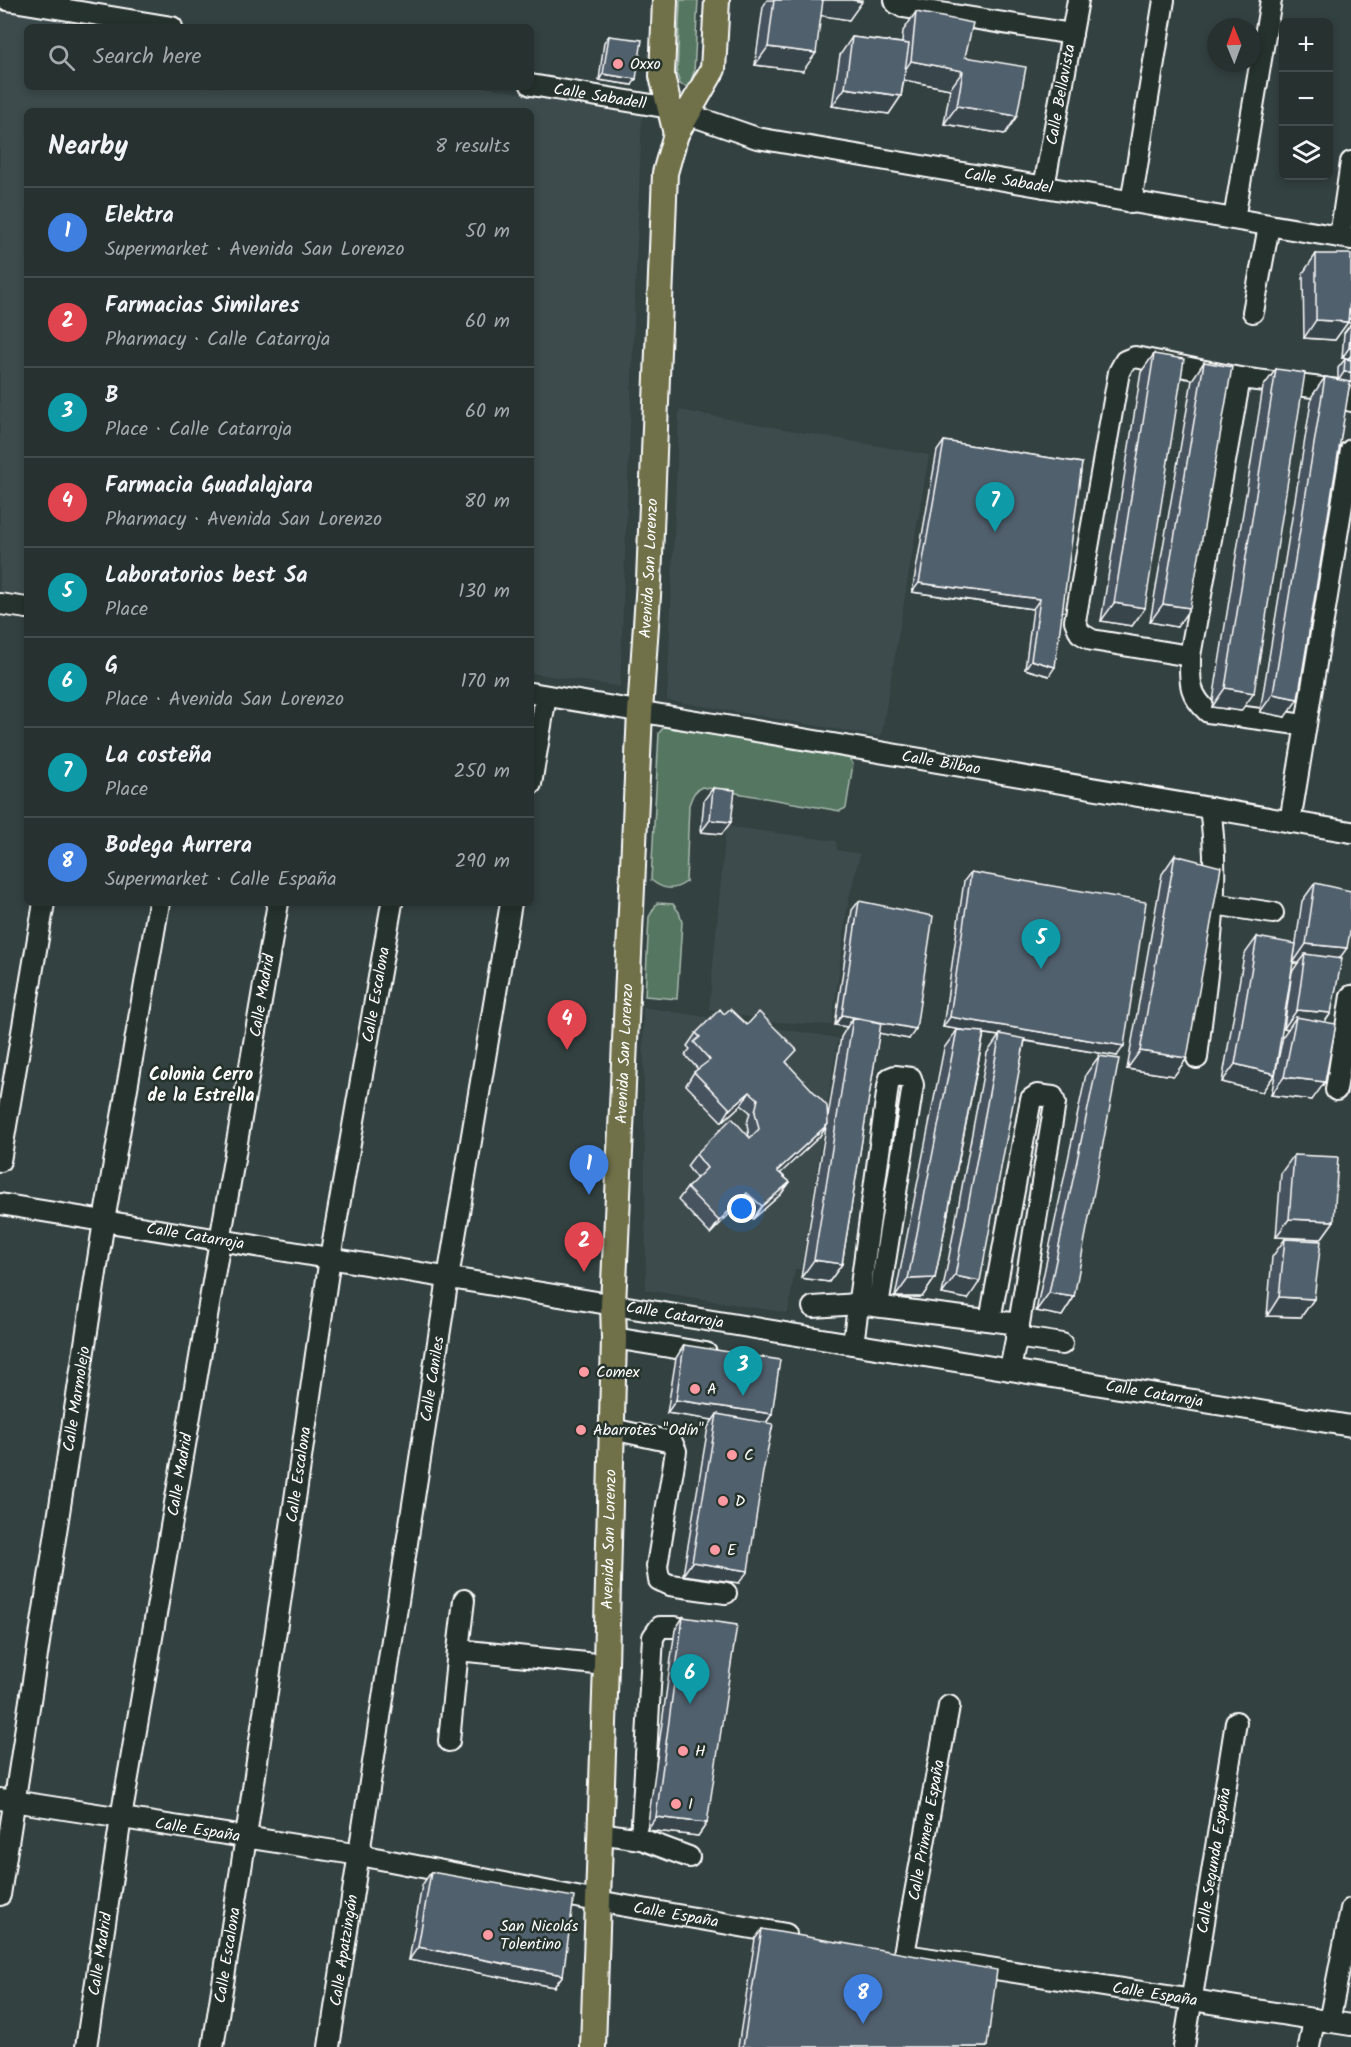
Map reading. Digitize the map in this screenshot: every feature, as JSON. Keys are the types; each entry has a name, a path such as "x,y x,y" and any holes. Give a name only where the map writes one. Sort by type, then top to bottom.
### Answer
{"main road":[{"name":"Avenida San Lorenzo","path":"593,2047 606,1665 613,1305 640,712 649,581 665,173 676,134 679,111 662,76 665,0"},
{"path":"679,111 713,69 717,0"}],"street":[{"path":"7,0 154,24"},
{"path":"895,0 903,7 1072,34"},
{"name":"Calle Bellavista","path":"1044,187 1078,0"},
{"path":"1131,203 1164,0"},
{"path":"1234,219 1271,0"},
{"name":"Calle Sabadell","path":"534,86 679,111"},
{"name":"Calle Sabadel","path":"679,111 757,138 1346,238"},
{"path":"1346,238 1351,162"},
{"path":"1253,312 1269,225"},
{"path":"1190,656 1092,640 1080,633 1075,621 1119,372 1125,361 1135,357 1240,378 1338,390 1351,401"},
{"path":"1240,378 1190,656 1190,685 1196,701 1208,712 1304,725"},
{"path":"1290,822 1304,725 1351,450"},
{"path":"0,604 24,608"},
{"path":"534,746 538,695"},
{"name":"Calle Bilbao","path":"538,695 1351,832"},
{"path":"1197,1058 1214,904 1213,828 1210,808"},
{"path":"1214,904 1273,913"},
{"path":"0,1161 43,906"},
{"name":"Calle Marmolejo","path":"0,1895 8,1800 158,906"},
{"name":"Calle Madrid","path":"86,2047 121,1818 277,906"},
{"name":"Calle Escalona","path":"213,2047 246,1837 330,1258 391,906"},
{"name":"Calle Caniles","path":"360,1855 448,1278 510,906"},
{"path":"1336,1090 1351,996"},
{"path":"853,1344 890,1078 895,1076 912,1078 913,1085 878,1306"},
{"path":"990,1320 1032,1099 1036,1095 1053,1097 1055,1103 1010,1370"},
{"name":"Calle Catarroja","path":"0,1204 1351,1426"},
{"path":"813,1307 858,1304 990,1320 1062,1344"},
{"path":"614,1338 724,1356"},
{"path":"612,1429 672,1442 676,1451 657,1566 658,1580 670,1585 726,1593"},
{"path":"449,1742 464,1600"},
{"path":"641,1839 653,1637 660,1627 717,1635"},
{"path":"458,1650 606,1665"},
{"name":"Calle Primera España","path":"904,1954 949,1707"},
{"name":"Calle Segunda España","path":"1184,2047 1236,1722"},
{"name":"Calle España","path":"8,1800 360,1855 597,1901 809,1938"},
{"path":"600,1833 641,1839 689,1857"},
{"name":"Calle Apatzingán","path":"329,2047 360,1855"},
{"path":"1309,2047 1321,2020 1344,1981 1351,1909"},
{"name":"Calle España","path":"880,1950 1351,2025"}],"shaded area":[{"path":"0,8 99,24 24,24 24,90 502,90 642,113 620,687 534,673 534,108 24,108 24,595 0,591"},
{"path":"679,410 929,455 881,737 667,700"},
{"path":"726,826 836,841 837,850 860,854 848,903 832,1025 774,1022 709,1009"},
{"path":"643,1007 838,1038 801,1269 795,1269 788,1313 646,1290"}],"green space":[{"path":"680,0 698,0 694,72 686,87 680,84 677,74"},
{"path":"664,727 848,756 853,764 846,808 840,811 699,788 689,805 686,882 672,888 659,886 651,880 659,733"},
{"path":"657,903 673,904 682,922 677,999 645,996 649,917"}],"building":[{"path":"774,0 823,0 816,53 768,47"},
{"path":"916,12 973,23 965,57 1026,67 1017,116 957,106 963,71 911,61"},
{"name":"Oxxo","path":"609,36 642,40 636,79 603,74"},
{"path":"852,37 909,44 901,96 845,88"},
{"path":"1316,254 1351,254 1348,322 1316,320"},
{"path":"1351,324 1351,348 1349,348"},
{"path":"1154,354 1184,359 1145,608 1114,603"},
{"path":"1345,359 1351,360 1351,372 1344,372"},
{"path":"1204,362 1232,367 1190,608 1163,604"},
{"path":"1276,369 1305,373 1254,693 1225,688"},
{"path":"1325,377 1350,382 1298,699 1273,694"},
{"path":"944,441 1082,463 1055,667 1031,660 1040,599 919,583"},
{"path":"713,788 735,790 731,822 710,820"},
{"path":"1175,855 1221,867 1187,1058 1140,1051"},
{"path":"971,872 1146,902 1124,1046 950,1017"},
{"path":"1315,883 1351,891 1351,927 1347,948 1306,944"},
{"path":"859,901 933,916 916,1029 842,1015"},
{"path":"1257,937 1296,944 1275,1074 1235,1064"},
{"path":"1305,954 1342,959 1331,1013 1297,1010"},
{"path":"720,1009 724,1014 730,1009 747,1025 759,1012 797,1050 786,1062 827,1106 828,1124 777,1171 790,1182 762,1206 747,1193 719,1221 687,1188 707,1168 696,1154 732,1118 750,1138 759,1129 755,1112 758,1099 750,1092 730,1109 694,1072 710,1060 694,1042 700,1037 696,1033"},
{"path":"1296,1017 1336,1024 1325,1082 1284,1077"},
{"path":"853,1018 881,1023 842,1264 814,1260"},
{"path":"957,1030 984,1032 935,1278 908,1279"},
{"path":"1000,1034 1025,1039 980,1281 955,1276"},
{"path":"1099,1056 1119,1059 1074,1297 1049,1293"},
{"path":"1294,1155 1338,1157 1334,1221 1289,1219"},
{"path":"1285,1239 1321,1241 1314,1299 1279,1297"},
{"path":"684,1345 780,1360 772,1414 676,1400"},
{"path":"717,1414 773,1424 763,1472 748,1571 692,1562"},
{"path":"683,1617 737,1625 707,1823 656,1817"},
{"name":"San Nicolás Tolentino","path":"431,1872 574,1897 563,1975 418,1947"},
{"path":"762,1929 997,1970 987,2047 743,2047"}],"place":[{"name":"Oxxo","path":"618,64"},
{"name":"La costeña","path":"995,532"},
{"name":"Laboratorios best Sa","path":"1041,969"},
{"name":"Farmacia Guadalajara","path":"567,1050"},
{"name":"Elektra","path":"589,1195"},
{"name":"Farmacias Similares","path":"584,1272"},
{"name":"Comex","path":"584,1372"},
{"name":"A","path":"695,1389"},
{"name":"B","path":"743,1396"},
{"name":"Abarrotes \"Odín\"","path":"581,1430"},
{"name":"C","path":"732,1455"},
{"name":"D","path":"723,1501"},
{"name":"E","path":"715,1550"},
{"name":"G","path":"690,1704"},
{"name":"H","path":"683,1751"},
{"name":"I","path":"676,1804"},
{"name":"San Nicolás Tolentino","path":"488,1935"},
{"name":"Bodega Aurrera","path":"863,2024"}],"district":[{"name":"Colonia Cerro de la Estrella","path":"201,1085"}]}
